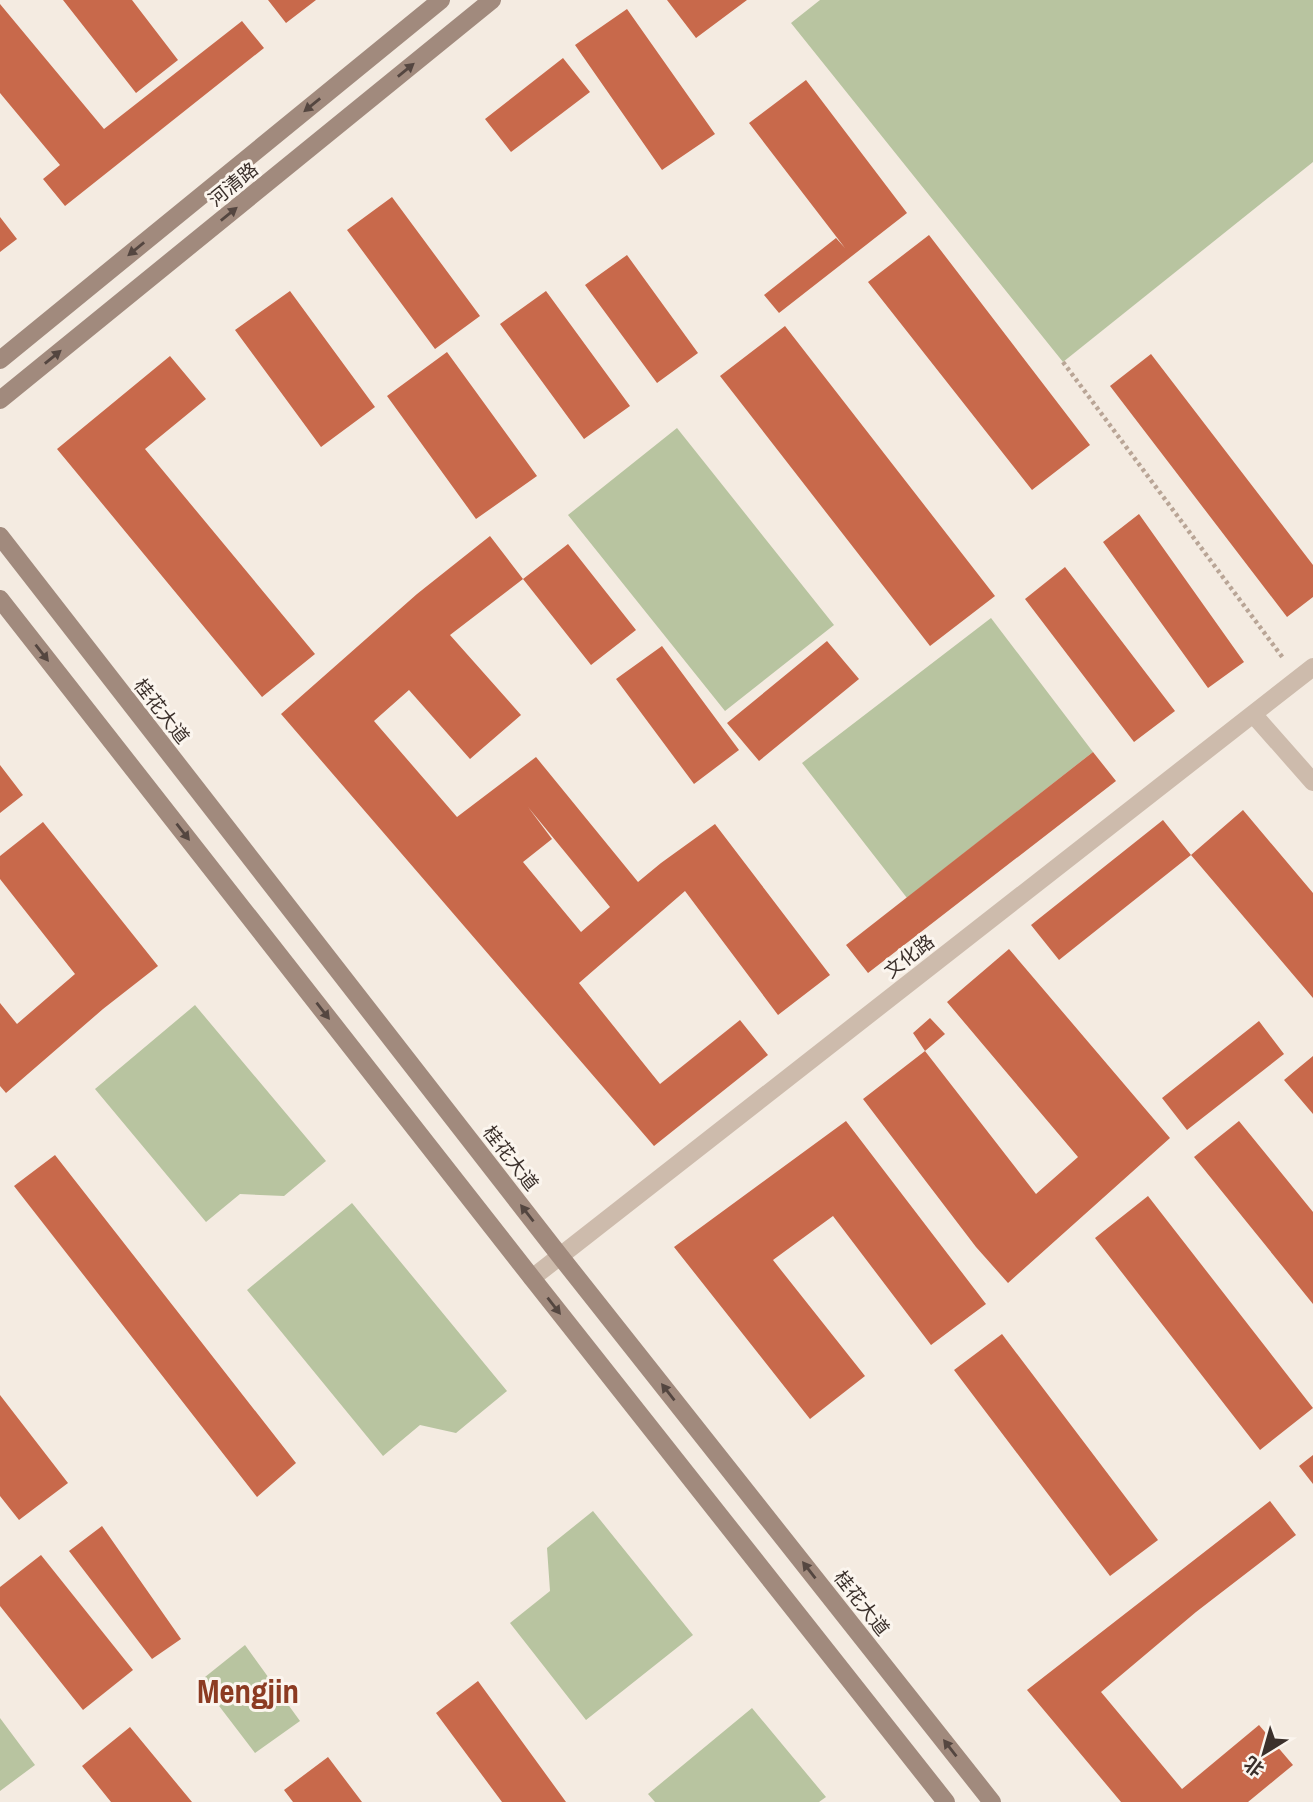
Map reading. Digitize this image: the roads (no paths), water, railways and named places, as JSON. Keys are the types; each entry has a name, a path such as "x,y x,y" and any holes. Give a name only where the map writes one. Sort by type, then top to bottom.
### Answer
{"main road":[{"name":"河清路","path":"0,360 441,0"},
{"name":"河清路","path":"0,400 492,0"},
{"name":"桂花大道","path":"0,536 560,1256 992,1802"},
{"path":"0,599 531,1278 946,1802"}],"street":[{"name":"文化路","path":"531,1278 1313,667"},
{"path":"1253,714 1313,782"}],"district":[{"name":"Mengjin","path":"248,1691"}]}
